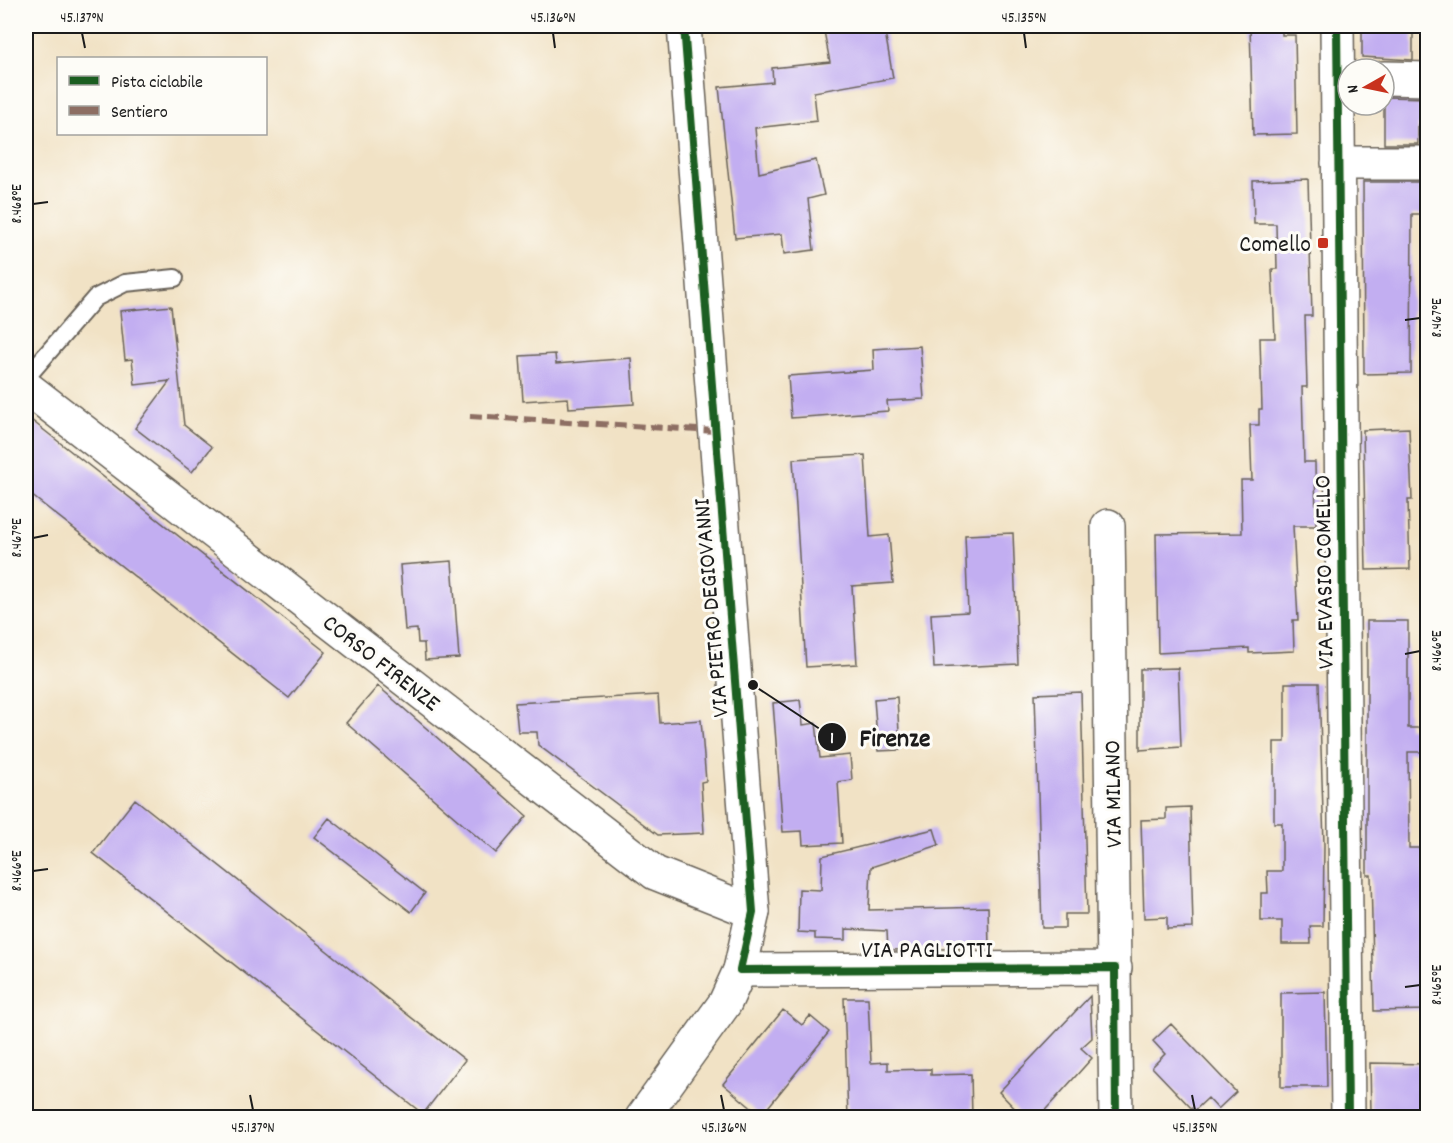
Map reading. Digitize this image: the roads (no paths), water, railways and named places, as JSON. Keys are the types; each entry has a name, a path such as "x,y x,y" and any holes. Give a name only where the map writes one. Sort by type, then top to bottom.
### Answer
{"street":[{"name":"VIA PIETRO DEGIOVANNI","path":"642,1118 725,1003 740,970 753,912 684,26"},
{"name":"VIA EVASIO COMELLO","path":"1337,26 1341,57"},
{"path":"1396,78 1428,79"},
{"name":"VIA EVASIO COMELLO","path":"1341,117 1338,163 1348,1118"},
{"path":"1338,163 1428,163"},
{"name":"CORSO FIRENZE","path":"26,387 655,873 753,912"},
{"name":"VIA MILANO","path":"1108,526 1116,1118"},
{"name":"VIA PAGLIOTTI","path":"740,970 1114,968"}],"lane":[{"path":"26,378 95,298 125,283 175,278"}],"place":[{"name":"Comello","path":"1323,243"},
{"name":"Firenze","path":"753,685"}]}
